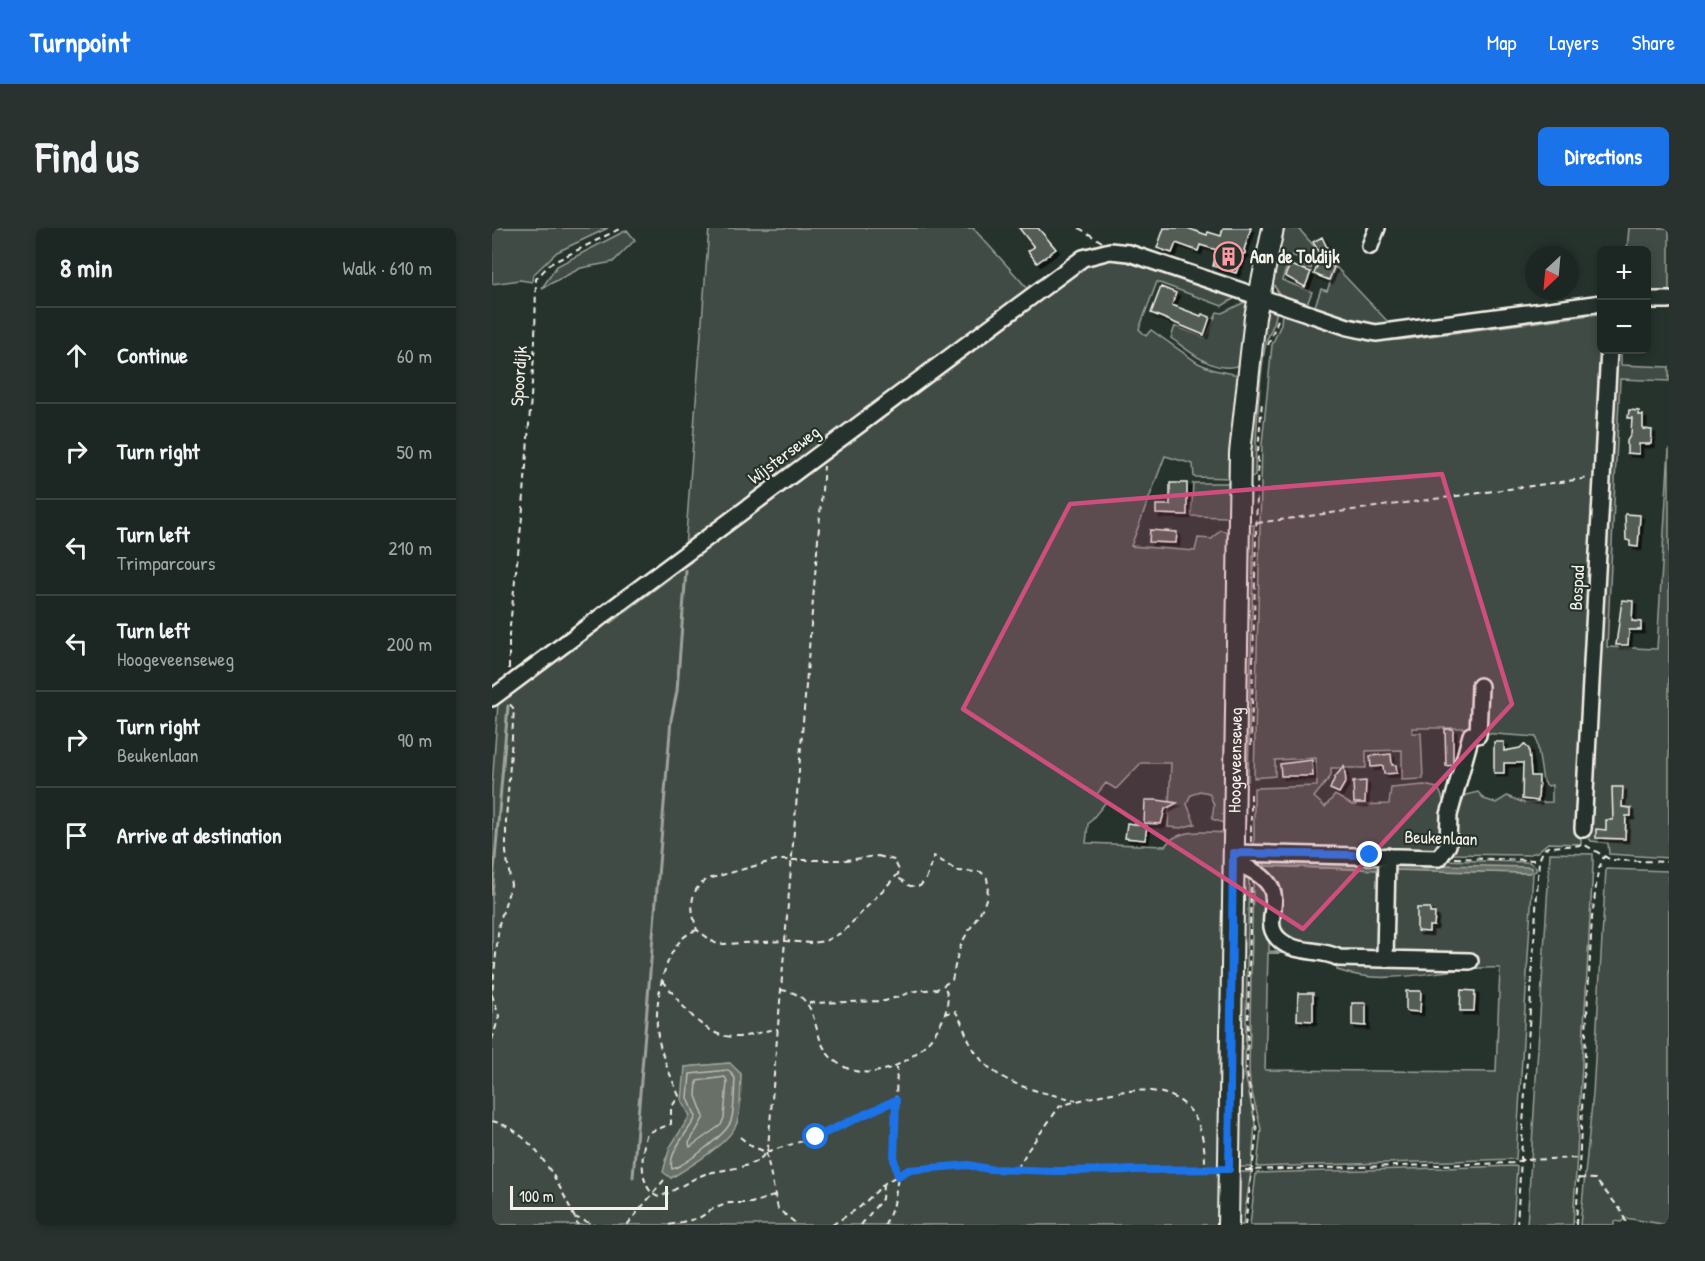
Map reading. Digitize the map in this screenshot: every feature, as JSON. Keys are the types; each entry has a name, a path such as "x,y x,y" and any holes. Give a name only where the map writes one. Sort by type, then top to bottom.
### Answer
{"main road":[{"name":"Hoogeveenseweg","path":"1228,1225 1242,859 1248,523 1244,398 1267,299 1273,228"}],"street":[{"path":"1370,246 1377,228"},
{"name":"Wijsterseweg","path":"502,690 1083,258 1105,252 1130,253 1348,327 1376,333 1597,304"},
{"path":"1651,300 1669,300"},
{"name":"Bospad","path":"1583,829 1609,354"},
{"path":"1439,858 1449,845 1449,815 1471,735 1478,735 1480,686"},
{"path":"1385,958 1387,856"},
{"name":"Beukenlaan","path":"1242,859 1387,856 1439,858"},
{"path":"1242,859 1264,877 1272,891 1272,920 1276,936 1288,946 1323,951 1339,958 1470,961"}],"path":[{"name":"Spoordijk","path":"492,1040 500,1017 492,995 499,924 511,885 506,852 506,820 514,709 502,690 509,668 509,635 523,508 535,341 536,279 550,264 621,228"},
{"path":"1079,228 1101,240 1105,252"},
{"path":"1266,353 1278,320 1267,299"},
{"name":"Hoogeveenseweg","path":"1251,753 1248,523 1263,394"},
{"path":"798,1225 778,1209 774,1196 774,1181 766,1152 826,448"},
{"path":"1248,523 1602,476"},
{"name":"Hoogeveenseweg","path":"1245,1225 1257,1119 1249,1090 1246,1067 1242,859 1251,791"},
{"path":"1517,1225 1539,860 1544,849 1554,846 1585,845 1611,860 1669,862"},
{"path":"809,1003 868,1003 944,986 952,980 955,959 963,941 985,906 987,878 981,872 957,871 934,856 926,879 920,886 910,886 897,877"},
{"path":"1576,1225 1593,918 1598,871 1604,856"},
{"path":"888,857 898,864 900,872 897,877 843,932 812,943 785,941 715,943 697,930 691,908 698,884 765,862 888,857"},
{"name":"Beukenlaan","path":"1439,858 1539,860"},
{"path":"652,1195 645,1177 645,1140 647,1133 671,1124 671,1108 679,1096 666,1068 658,1034 657,1007 663,981 680,939 688,932 697,930"},
{"path":"663,981 695,1018 714,1033 738,1037 778,1029"},
{"path":"781,990 796,993 809,1003 824,1048 835,1061 854,1071 866,1073 883,1072 897,1066 919,1051 944,1014 948,996 944,986"},
{"path":"944,1014 955,1011 972,1046 996,1073 1014,1085 1079,1100"},
{"path":"885,1225 894,1204 898,1176 894,1160 897,1066"},
{"path":"1017,1170 1028,1150 1060,1106 1126,1090 1168,1094 1182,1101 1193,1116 1199,1133 1204,1169"},
{"path":"652,1195 659,1197 675,1191 705,1174 738,1168 766,1152 816,1137 896,1100"},
{"path":"492,1120 511,1129 537,1154 561,1190 578,1225"},
{"path":"740,1137 751,1146 766,1152"},
{"path":"1253,1170 1501,1163 1580,1158"},
{"path":"832,1225 860,1207 883,1185 908,1170 968,1165 1017,1170 1229,1169"},
{"path":"1579,1178 1594,1179 1620,1209 1626,1222"},
{"path":"627,1225 664,1180"},
{"path":"861,1225 882,1199 883,1185"},
{"path":"669,1225 699,1218 729,1203 752,1203 774,1196"},
{"path":"574,1217 595,1225"}],"highlighted area":[{"path":"1442,474 1512,704 1303,929 963,709 1070,504"}],"shaded area":[{"path":"492,228 608,228 557,252 533,275 532,282 520,280 492,284"},
{"path":"709,228 973,228 1028,289 685,548"},
{"path":"1285,228 1299,229 1320,253 1315,257 1311,269 1300,265 1302,259 1291,255 1282,280 1312,292 1307,304 1280,295 1272,282"},
{"path":"1629,228 1669,228 1669,292 1651,293 1651,246 1627,246"},
{"path":"627,230 635,240 613,262 581,268 542,288 557,266"},
{"path":"1121,256 1240,295 1222,306 1157,282 1139,329 1146,336 1151,330 1198,363 1214,370 1239,375 1232,478 1194,477 1193,464 1165,456 1131,546 1195,551 1198,538 1212,539 1220,530 1234,533 1226,824 1212,819 1214,805 1209,793 1199,791 1190,796 1187,804 1195,824 1181,828 1168,827 1171,763 1141,763 1116,789 1106,783 1096,795 1106,802 1088,824 1086,843 1165,846 1177,836 1193,832 1226,833 1220,1225 492,1225 492,787 498,704 1085,262","holes":["729,1063 741,1074 737,1123 721,1143 671,1178 665,1160 690,1116 685,1067"]},
{"path":"1336,267 1391,325 1362,322 1315,306 1321,289 1327,291"},
{"path":"1249,300 1243,364 1233,367 1214,365 1196,356 1171,338 1175,326 1206,338 1217,312 1222,313"},
{"path":"1263,305 1276,307 1276,312 1266,342 1263,363 1255,475 1251,478 1244,478"},
{"path":"1282,313 1352,337 1400,340 1597,314 1597,354 1600,354 1581,844 1548,843 1537,852 1527,855 1449,854 1449,799 1478,792 1484,799 1496,803 1507,796 1524,803 1552,802 1552,785 1548,786 1543,781 1536,737 1482,733 1483,681 1472,681 1470,728 1412,728 1412,733 1421,733 1423,779 1402,780 1402,750 1366,751 1366,768 1331,768 1331,776 1314,797 1325,807 1335,795 1352,805 1389,804 1391,788 1424,785 1437,788 1443,800 1446,819 1442,852 1254,850 1254,788 1317,786 1316,758 1275,760 1275,776 1254,778 1262,444 1272,345 1281,324"},
{"path":"1613,354 1621,354 1621,365 1669,367 1669,381 1620,379 1607,647 1657,649 1669,448 1669,858 1609,854 1608,843 1591,841 1589,838"},
{"path":"1193,483 1231,483 1234,515 1227,517 1191,516"},
{"path":"1246,525 1254,525 1248,781 1240,781"},
{"path":"1550,853 1593,854 1573,1225 1527,1225"},
{"path":"1254,856 1266,860 1264,863 1266,866 1383,870 1381,947 1375,955 1298,946 1279,933 1278,909 1253,866"},
{"path":"1392,859 1529,862 1536,867 1536,871 1533,872 1516,1159 1257,1167 1261,1129 1250,1084 1249,1069 1253,881 1264,881 1270,902 1269,951 1323,954 1268,953 1265,1070 1496,1072 1500,968 1378,977 1337,970 1337,962 1392,954 1391,870 1529,873 1532,868 1391,864"},
{"path":"1606,869 1669,871 1669,1225 1625,1218 1621,1222 1614,1221 1614,1225 1580,1225 1593,1094"},
{"path":"1249,872 1245,1073 1255,1123 1252,1167 1234,1167 1238,874"},
{"path":"1517,1166 1513,1225 1250,1225 1256,1173"},
{"path":"1234,1172 1251,1172 1243,1225 1233,1225"}],"water":[{"path":"1266,860 1382,864 1383,870 1266,866 1264,864"},
{"path":"1391,864 1530,867 1532,870 1529,873 1391,870"},
{"path":"730,1063 741,1074 740,1107 736,1125 717,1147 671,1178 663,1172 670,1147 690,1116 682,1101 685,1067"}],"building":[{"path":"1019,228 1038,228 1056,249 1037,263 1028,251 1034,247"},
{"path":"1164,228 1187,228 1207,235 1208,232 1221,236 1223,228 1251,228 1244,250 1246,253 1243,254 1236,273 1213,266 1217,250 1200,245 1198,251 1176,243 1172,253 1157,248"},
{"path":"1322,237 1332,258 1329,265 1334,267 1329,280 1314,274 1321,256 1313,242"},
{"path":"1290,265 1311,272 1305,287 1285,276"},
{"path":"1161,287 1176,293 1172,305 1210,317 1204,335 1151,313"},
{"path":"1629,410 1639,411 1639,415 1643,415 1643,429 1652,430 1651,444 1639,444 1639,454 1627,453 1632,418 1628,418"},
{"path":"1170,483 1187,483 1187,515 1156,514 1156,505 1170,505"},
{"path":"1625,514 1640,515 1638,547 1630,546 1630,541 1626,540"},
{"path":"1150,530 1177,532 1176,543 1149,542"},
{"path":"1622,600 1633,601 1632,621 1641,622 1641,630 1629,630 1628,645 1616,645"},
{"path":"1445,729 1453,729 1453,765 1446,766"},
{"path":"1494,742 1504,742 1504,751 1520,748 1524,744 1529,749 1531,776 1539,776 1538,801 1522,799 1523,763 1504,763 1504,773 1494,773"},
{"path":"1391,754 1392,765 1396,765 1397,773 1384,774 1383,766 1371,767 1370,756"},
{"path":"1312,760 1313,776 1281,776 1280,764"},
{"path":"1344,766 1346,781 1339,793 1330,789 1335,777"},
{"path":"1366,781 1365,803 1354,803 1353,782"},
{"path":"1612,787 1623,787 1622,807 1631,808 1631,816 1626,816 1625,839 1596,838 1596,829 1606,830 1606,820 1613,820"},
{"path":"1145,800 1177,803 1165,809 1161,824 1144,823"},
{"path":"1127,823 1147,826 1145,840 1125,838"},
{"path":"1417,908 1430,908 1430,913 1435,913 1434,926 1429,926 1429,932 1417,931"},
{"path":"1461,990 1475,991 1474,1011 1460,1011"},
{"path":"1406,991 1421,991 1420,1012 1406,1011"},
{"path":"1298,993 1313,993 1313,1021 1297,1020"},
{"path":"1352,1003 1366,1003 1366,1026 1352,1025"}],"waterway":[{"path":"713,544 816,467"},
{"path":"609,623 691,561"},
{"path":"633,1177 671,720 677,691 686,571"},
{"path":"509,696 602,627"},
{"path":"492,894 508,706"}],"place":[{"name":"Aan de Toldijk","path":"1229,257"}],"route":[{"path":"816,1137 896,1100 894,1160 898,1176 908,1170 968,1165 978,1165 989,1169 1055,1171 1229,1169 1233,853 1370,855"}]}
